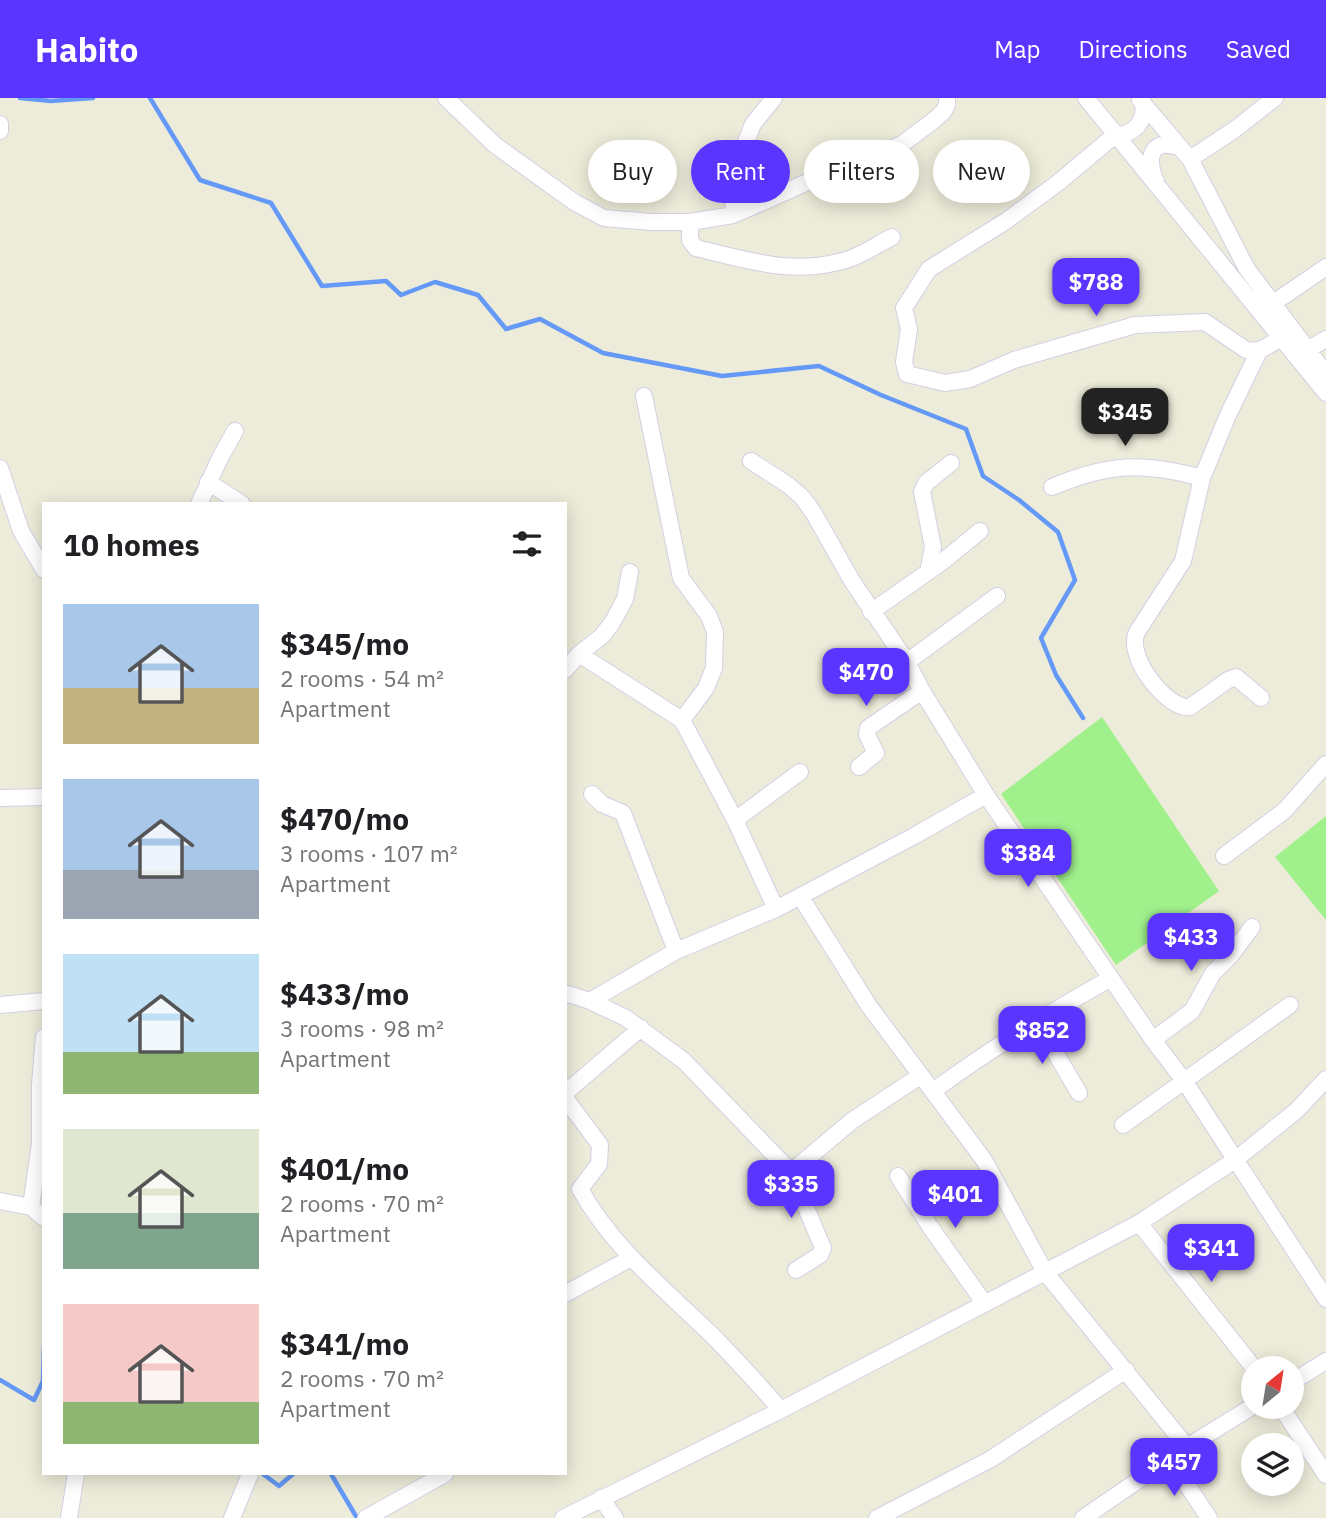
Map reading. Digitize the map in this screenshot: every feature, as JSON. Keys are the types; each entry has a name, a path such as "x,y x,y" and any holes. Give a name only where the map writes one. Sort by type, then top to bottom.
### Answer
{"street":[{"path":"446,98 495,145 595,214 615,220 690,222 733,215 837,169 902,144 943,111 947,98"},
{"path":"733,215 735,169 753,124 774,98"},
{"path":"1086,98 1326,393"},
{"path":"1157,186 1152,170 1152,152 1156,147 1164,144 1186,153 1234,130 1275,98"},
{"path":"1140,100 1143,116 1138,127 1128,133 1115,135 1059,182 1006,221 929,269 904,308 909,324 904,362 907,374 945,383 970,379 1000,365 1135,325 1205,322 1246,349 1259,351"},
{"path":"1140,100 1186,153 1236,250 1272,304 1326,374"},
{"path":"0,124 0,131"},
{"path":"690,222 690,240 696,248 786,268 811,267 849,259 892,237"},
{"path":"1272,304 1326,267"},
{"path":"1261,698 1236,677 1190,707 1184,708 1171,700 1147,675 1135,652 1135,636 1183,561 1202,478 1259,351 1280,338"},
{"path":"1307,350 1326,339"},
{"path":"644,396 681,578 709,616 715,632 714,668 706,688 682,720"},
{"path":"200,502 235,431"},
{"path":"751,461 788,485 802,497 813,512 871,611 907,662 986,795 1153,1040 1185,1082 1326,1299"},
{"path":"928,572 933,547 922,492 926,483 951,463"},
{"path":"1052,487 1110,468 1133,466 1166,468 1202,478"},
{"path":"0,468 21,531 42,567"},
{"path":"208,482 239,502"},
{"path":"871,611 928,572 980,531"},
{"path":"567,668 612,623 625,599 630,572"},
{"path":"907,662 997,596"},
{"path":"579,654 682,720 735,820 776,909"},
{"path":"859,767 876,753 867,735 868,728 922,691"},
{"path":"1224,856 1284,811 1326,765"},
{"path":"735,820 800,772"},
{"path":"592,794 602,804 623,813 676,951"},
{"path":"590,1001 676,951 776,909 986,795"},
{"path":"0,798 42,796"},
{"path":"800,896 869,1006 984,1160 1045,1272 1187,1447"},
{"path":"1153,1040 1192,1012 1213,973 1252,927"},
{"path":"933,1091 1036,1020 1111,978"},
{"path":"567,994 590,1001 641,1028 706,1082 790,1172 823,1248 820,1255 796,1270"},
{"path":"0,1005 42,1001"},
{"path":"1123,1125 1290,1005"},
{"path":"1036,1020 1079,1093"},
{"path":"567,1093 641,1028"},
{"path":"31,1207 40,1143 42,1061"},
{"path":"790,1172 861,1114 920,1076"},
{"path":"563,1518 781,1410 1139,1223 1235,1160 1296,1111 1326,1079"},
{"path":"567,1098 600,1145 599,1164 572,1191 631,1258 718,1341 781,1410"},
{"path":"898,1176 985,1304"},
{"path":"0,1201 31,1207 42,1216"},
{"path":"1139,1223 1244,1356"},
{"path":"567,1293 631,1258"},
{"path":"1304,1375 1326,1361"},
{"path":"877,1518 908,1511 1126,1370"},
{"path":"1083,1518 1241,1413"},
{"path":"1290,1419 1326,1475"},
{"path":"1170,1458 1209,1518"},
{"path":"69,1518 76,1475"},
{"path":"232,1518 250,1475"},
{"path":"366,1518 443,1475"},
{"path":"601,1498 615,1518"}],"green space":[{"path":"1102,717 1219,891 1116,965 1001,794"},
{"path":"1326,816 1326,920 1275,857"}],"waterway":[{"path":"20,98 51,101 93,98"},
{"path":"150,98 200,180 271,203 322,286 386,281 401,295 435,282 478,295 506,329 540,319 603,353 722,376 819,366 881,395 966,429 983,476 1019,500 1058,532 1075,580 1041,638 1056,675 1083,718"},
{"path":"0,1380 34,1400 42,1383"},
{"path":"264,1475 279,1486 292,1475"},
{"path":"332,1475 357,1518"}]}
